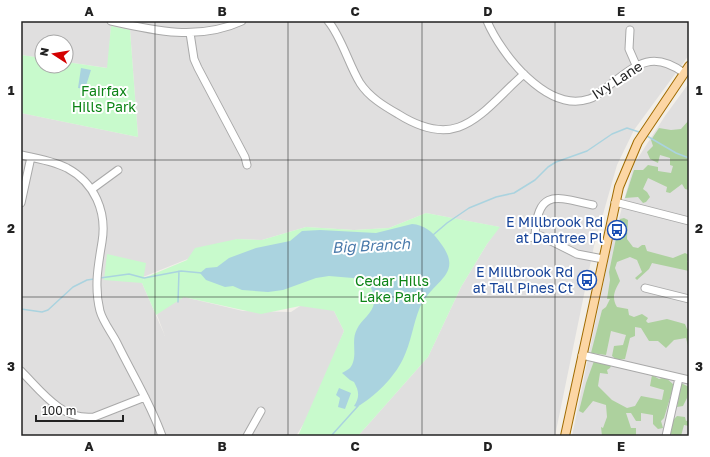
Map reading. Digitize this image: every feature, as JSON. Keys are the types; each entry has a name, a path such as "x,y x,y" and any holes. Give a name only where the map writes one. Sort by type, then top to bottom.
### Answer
{"main road":[{"path":"565,436 615,202 626,168 638,142 687,70"}],"street":[{"path":"111,21 160,31 190,33 211,31 242,21"},
{"path":"328,21 353,70 367,92 390,110 421,126 446,130 464,126 473,121 494,104 524,74"},
{"name":"Ivy Lane","path":"488,21 498,43 524,74 540,88 557,97 570,100 582,100 594,97 636,65 645,62 663,61 687,70"},
{"path":"630,30 630,49 636,65"},
{"path":"190,33 194,59 245,157 247,165"},
{"path":"21,155 54,162 68,168 92,189 98,201 103,219 102,241 96,276 101,313 145,397 162,436"},
{"path":"21,203 31,157"},
{"path":"92,189 118,170"},
{"path":"535,236 539,214 542,205 546,201 553,198 561,198 593,205"},
{"path":"615,202 689,221"},
{"path":"520,239 541,236 577,254 603,259"},
{"path":"645,288 689,299"},
{"path":"582,355 689,380"},
{"path":"21,371 55,406 77,416 86,418 94,417 145,397"},
{"path":"666,436 679,378"},
{"path":"247,436 261,411"}],"shaded area":[{"path":"24,21 689,21 689,55 634,130 617,165 594,246 555,436 358,436 428,357 461,287 499,227 426,213 389,228 354,230 306,227 262,240 237,239 143,277 142,283 165,336 157,315 161,309 184,297 243,311 291,312 309,300 334,311 344,331 311,412 296,436 21,436 21,113 138,137 130,30 111,26 108,68 74,63 74,34 34,34 34,57 21,55 21,32"},
{"path":"689,83 689,436 572,436 610,251 634,164 665,116"}],"green space":[{"name":"Fairfax Hills Park","path":"111,26 130,30 138,137 21,113 21,55 34,57 34,74 74,74 74,63 107,68"},
{"path":"689,120 689,190 685,189 682,184 670,193 666,192 667,187 648,178 643,189 650,197 646,202 643,203 638,197 625,198 634,170 643,170 648,165 658,167 658,171 671,173 673,166 670,165 670,158 660,155 658,163 650,159 647,152 653,146 651,140 659,128 671,130 681,129"},
{"name":"Cedar Hills Lake Park","path":"426,213 500,227 487,244 461,287 428,357 358,436 298,436 344,331 334,311 300,306 261,314 184,297 156,315 142,283 104,280 107,254 146,263 143,281 144,278 187,260 195,248 237,239 262,240 306,227 354,230 389,228"},
{"path":"624,218 628,220 627,239 633,247 638,248 645,245 647,251 673,258 685,253 689,255 689,260 687,261 689,264 689,271 652,263 649,269 637,280 635,278 642,272 637,260 630,257 617,262 615,268 620,281 614,294 615,303 617,307 628,309 629,315 634,317 642,314 648,318 646,321 648,323 667,319 685,324 687,329 689,329 689,350 686,338 674,340 666,348 658,341 649,341 641,328 635,327 635,336 630,338 625,359 617,360 612,356 614,346 623,345 626,335 611,331 606,355 591,353 602,310 606,307 610,299 607,299 610,280 609,272 620,219"},
{"path":"594,361 612,364 607,370 608,374 600,373 598,386 612,400 627,408 635,406 641,396 662,400 664,390 650,386 652,375 659,379 665,377 674,385 664,418 661,421 663,428 658,429 653,424 653,415 641,413 641,421 636,421 631,413 626,413 631,428 636,428 636,436 602,436 601,427 603,428 607,417 606,405 593,401 583,413 579,411 586,383"},
{"path":"681,383 689,387 687,398 683,406 677,407"},
{"path":"677,416 685,417 686,421 689,420 689,426 684,425 681,436 669,434 671,422"}],"water":[{"path":"81,68 91,70 85,89 78,88"},
{"path":"412,224 424,227 431,231 436,237 446,252 449,262 448,269 420,307 408,347 399,366 383,386 357,407 354,406 358,397 356,385 342,373 350,368 353,363 355,334 373,307 374,295 368,283 353,278 329,276 316,278 283,290 268,292 242,290 233,286 225,287 206,280 200,273 206,268 217,267 229,258 256,248 290,241 302,231 320,230 376,233"},
{"path":"339,388 351,393 345,409 338,407 340,398 336,395"}],"waterway":[{"name":"Big Branch","path":"433,235 447,223 469,208 496,197 514,193 535,180 548,167 556,162 587,151 612,134 627,128 642,133"},
{"name":"Big Branch","path":"647,136 676,153 689,158"},
{"path":"178,302 179,271"},
{"name":"Big Branch","path":"100,278 129,274 144,278 181,271 202,273"},
{"name":"Big Branch","path":"21,309 42,312 48,310 73,287 87,280 94,279"},
{"path":"331,436 358,406"}],"place":[{"name":"E Millbrook Rd at Dantree Pl","path":"617,230"},
{"name":"E Millbrook Rd at Tall Pines Ct","path":"587,280"}]}
